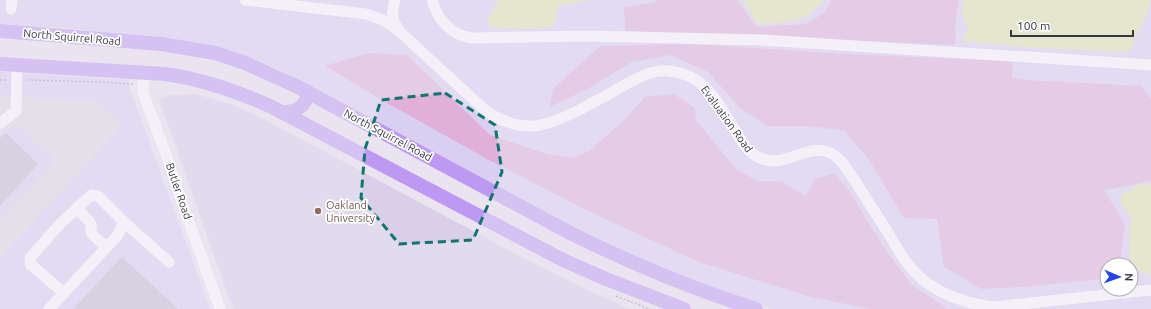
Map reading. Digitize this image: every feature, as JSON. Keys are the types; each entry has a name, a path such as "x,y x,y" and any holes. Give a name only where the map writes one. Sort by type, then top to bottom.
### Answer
{"main road":[{"name":"North Squirrel Road","path":"0,31 161,44 198,50 231,58 258,68 308,92 612,254 687,286 756,309"},
{"path":"0,64 143,72 177,76 245,95 282,112 563,260 606,279 684,309"},
{"path":"282,112 293,112 302,107 308,92"}],"street":[{"name":"Evaluation Road","path":"245,0 366,14 383,20 398,30 487,112 503,121 521,126 541,126 561,119 648,73 666,70 683,73 700,81 712,94 743,144 754,155 764,160 782,161 808,151 815,150 825,151 840,160 911,267 924,281 956,300 975,305 994,307 1151,290"},
{"path":"396,0 392,19 398,30"},
{"path":"432,0 435,11 442,22 453,31 465,37 472,38 587,36 762,40 1151,65"},
{"path":"0,122 16,111 17,65"},
{"name":"Butler Road","path":"143,72 143,93 220,309"},
{"path":"64,293 30,264 30,258 58,226 91,194 98,196 168,262"},
{"path":"77,208 91,224 91,232 93,235 106,247"},
{"path":"49,309 118,235 124,222"}],"path":[{"path":"0,80 8,80"},
{"path":"24,80 134,84"}],"highlighted area":[{"path":"445,93 495,125 502,172 473,240 399,244 361,198 365,149 381,100"}],"shaded area":[{"path":"0,0 1151,0 1151,309 773,309 707,287 592,238 278,69 246,57 127,36 67,28 0,24"},
{"path":"499,0 590,0 559,6 553,26 513,29 492,27 487,23"},
{"path":"658,0 737,0 757,27 806,24 824,13 831,0 959,0 956,14 955,45 625,31 624,7 654,3"},
{"path":"742,0 824,0 813,11 801,18 780,23 759,23"},
{"path":"964,0 1150,0 1142,25 1134,38 1133,46 1131,50 1125,52 1037,48 962,41 964,34 969,30 963,16 962,8"},
{"path":"690,44 868,55 1013,61 1012,78 1141,86 1151,99 1151,181 1104,190 1125,224 1121,257 1099,257 1099,279 1023,287 981,289 944,267 937,219 904,218 869,160 845,131 810,126 767,126 739,107 708,72 670,55 632,62 589,88 550,107 553,89 600,46"},
{"path":"368,53 407,55 490,135 547,154 574,158 589,151 624,120 645,97 674,94 695,108 696,120 736,169 757,181 781,181 806,196 815,179 834,173 848,189 883,246 912,285 948,309 870,309 807,296 699,262 588,211 487,159 387,103 325,66"},
{"path":"0,72 127,80 210,309 0,309"},
{"name":"Oakland University","path":"195,94 234,105 258,116 529,261 630,309 233,309 159,99 173,95"},
{"path":"0,95 96,101 122,125 0,258 0,220 56,160 17,124 0,135"},
{"path":"1138,185 1151,185 1151,275 1144,274 1139,270 1139,257 1130,257 1131,217 1120,202 1122,194"}],"building":[{"path":"6,133 38,164 0,206 0,138"},
{"path":"122,257 178,309 73,309"}],"place":[{"name":"Oakland University","path":"318,211"}]}
